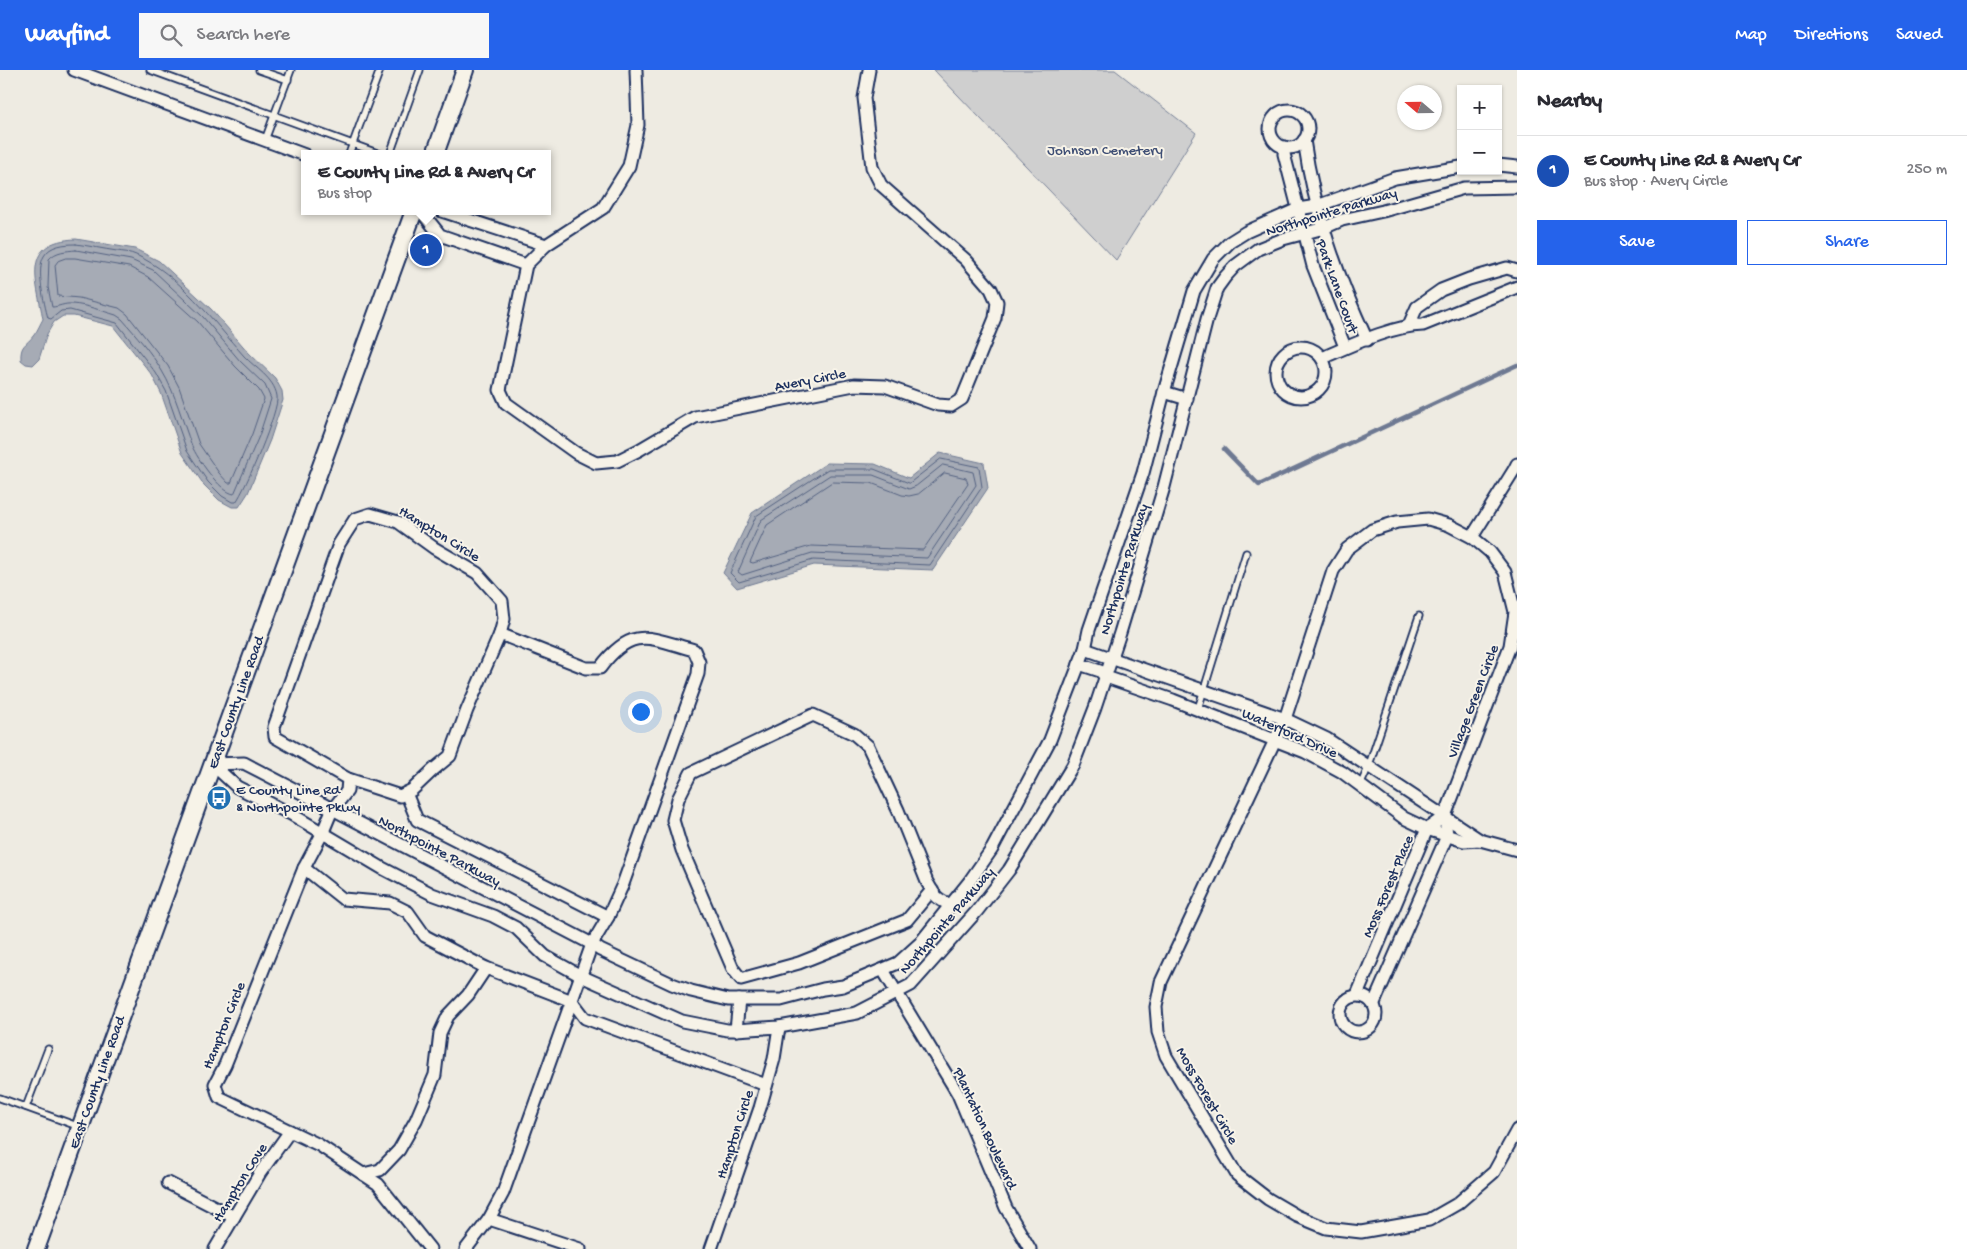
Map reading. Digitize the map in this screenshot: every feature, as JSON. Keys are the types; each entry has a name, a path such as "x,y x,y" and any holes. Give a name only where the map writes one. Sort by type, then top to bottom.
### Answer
{"main road":[{"path":"436,150 465,70"},
{"name":"East County Line Road","path":"36,1249 413,215"}],"street":[{"path":"74,70 92,73 301,154"},
{"path":"424,215 440,235 526,264 546,245 603,208 629,166 638,125 636,70"},
{"name":"Avery Circle","path":"526,264 500,390 506,403 576,454 596,463 617,461 695,417 854,385 885,386 938,405 951,406 962,399 995,318 997,302 991,289 966,260 881,185 872,167 864,98 869,70"},
{"name":"Park Lane Court","path":"1344,347 1313,266 1284,154 1285,147 1274,140 1271,128 1272,122 1277,114 1283,111 1290,110 1302,115 1307,122 1308,133 1304,140 1317,206 1344,290 1367,340"},
{"path":"1285,147 1295,146 1304,140"},
{"path":"1502,165 1517,167"},
{"name":"Northpointe Parkway","path":"212,764 244,763 608,954 692,991 728,1000 780,1000 843,986 898,963 920,943 992,849 1028,785 1050,740 1085,649 1089,630 1143,474 1164,392 1194,291 1213,259 1230,242 1246,232 1298,209 1317,206 1395,178 1457,168"},
{"name":"Northpointe Parkway","path":"212,764 236,787 291,814 322,834 432,894 516,928 545,956 581,976 682,1021 736,1030 779,1027 857,1013 911,986 977,911 1009,870 1073,765 1112,658 1164,487 1207,319 1217,288 1225,277 1235,266 1258,249 1283,239 1324,228 1342,220 1383,211 1464,188 1517,187"},
{"path":"454,215 546,245"},
{"path":"1409,325 1417,307 1441,290 1469,279 1507,268 1517,271"},
{"path":"1322,358 1344,347 1409,325 1423,325 1517,287"},
{"path":"1304,346 1316,351 1322,358 1326,366 1326,378 1320,391 1308,398 1298,398 1286,394 1280,387 1275,374 1276,364 1283,354 1292,348 1304,346"},
{"path":"1164,392 1187,398"},
{"path":"1472,537 1517,464"},
{"name":"Hampton Circle","path":"370,514 398,522 434,548 477,573 502,601 504,619 500,634 467,710 450,756 400,796 348,779 275,737 274,727 339,544 355,519 370,514"},
{"name":"Village Green Circle","path":"1285,719 1333,572 1348,549 1372,530 1397,522 1428,520 1449,525 1472,537 1490,552 1505,572 1515,596 1515,612 1510,646 1445,816"},
{"path":"466,1249 489,1219 503,1194 592,944 608,917 623,884 698,674 699,662 694,650 645,636 627,642 610,655 600,668 586,668 500,634"},
{"name":"Waterford Drive","path":"1085,649 1285,719 1327,740 1480,840 1517,850"},
{"name":"Waterford Drive","path":"1079,664 1100,670 1106,677 1198,709 1305,752 1336,769 1404,818 1427,829 1464,842 1480,840"},
{"path":"1164,697 1171,679"},
{"path":"932,890 908,920 799,962 741,979 733,969 682,850 673,820 678,799 691,773 814,715 854,734 868,746 932,890 937,899 951,904"},
{"name":"Moss Forest Circle","path":"1285,719 1161,982 1156,1007 1158,1032 1166,1056 1238,1175 1282,1208 1326,1228 1361,1232 1394,1228 1429,1220 1457,1204 1494,1172 1517,1130"},
{"path":"1336,769 1346,753"},
{"name":"Hampton Circle","path":"348,779 347,791 332,810 304,868 225,1064 215,1084 219,1097 319,1145 378,1184 430,1249"},
{"path":"406,793 417,820 608,917"},
{"name":"Moss Forest Place","path":"1445,816 1447,836 1374,1003 1377,1015 1372,1027 1360,1032 1354,1032 1343,1024 1340,1012 1345,1001 1357,995 1427,829 1445,816"},
{"path":"304,868 342,899 390,903 408,912 425,936 486,968 572,1001 585,1018 766,1085"},
{"path":"1398,896 1417,904"},
{"path":"363,1174 380,1170 399,1150 416,1120 435,1075 440,1034 448,1016 468,995 486,968"},
{"name":"Plantation Boulevard","path":"883,970 958,1094 1006,1208 1030,1249"},
{"path":"1357,995 1369,998 1374,1003"},
{"path":"736,1030 739,1000"},
{"name":"Hampton Circle","path":"711,1249 774,1059 779,1027"},
{"name":"Hampton Cove","path":"214,1249 260,1173 290,1130"},
{"path":"168,1183 234,1217"},
{"path":"489,1219 580,1249"}],"lane":[{"path":"150,70 369,150"},
{"path":"259,70 288,80"},
{"path":"265,140 291,70"},
{"path":"350,150 380,70"},
{"path":"391,150 420,70"},
{"path":"1198,709 1246,553"},
{"path":"1360,786 1368,768 1419,616"},
{"path":"26,1107 48,1049"},
{"path":"0,1098 80,1127"}],"green space":[{"name":"Johnson Cemetery","path":"934,70 1115,70 1196,133 1116,260"}],"water":[{"path":"76,239 135,249 159,261 211,309 249,353 275,378 282,391 283,400 270,440 248,493 239,507 232,507 219,500 204,485 182,453 161,393 152,375 113,326 74,316 63,316 54,322 47,334 39,359 33,365 26,364 21,360 23,348 43,319 36,277 36,265 40,255 47,247 59,241"},
{"path":"940,453 984,463 988,488 933,570 814,565 737,588 723,573 752,513 827,463 875,464 909,478"}],"waterway":[{"path":"1224,449 1259,485 1517,365"}],"place":[{"name":"E County Line Rd & Avery Cr","path":"426,250"},
{"name":"E County Line Rd & Northpointe Pkwy","path":"219,798"}]}
